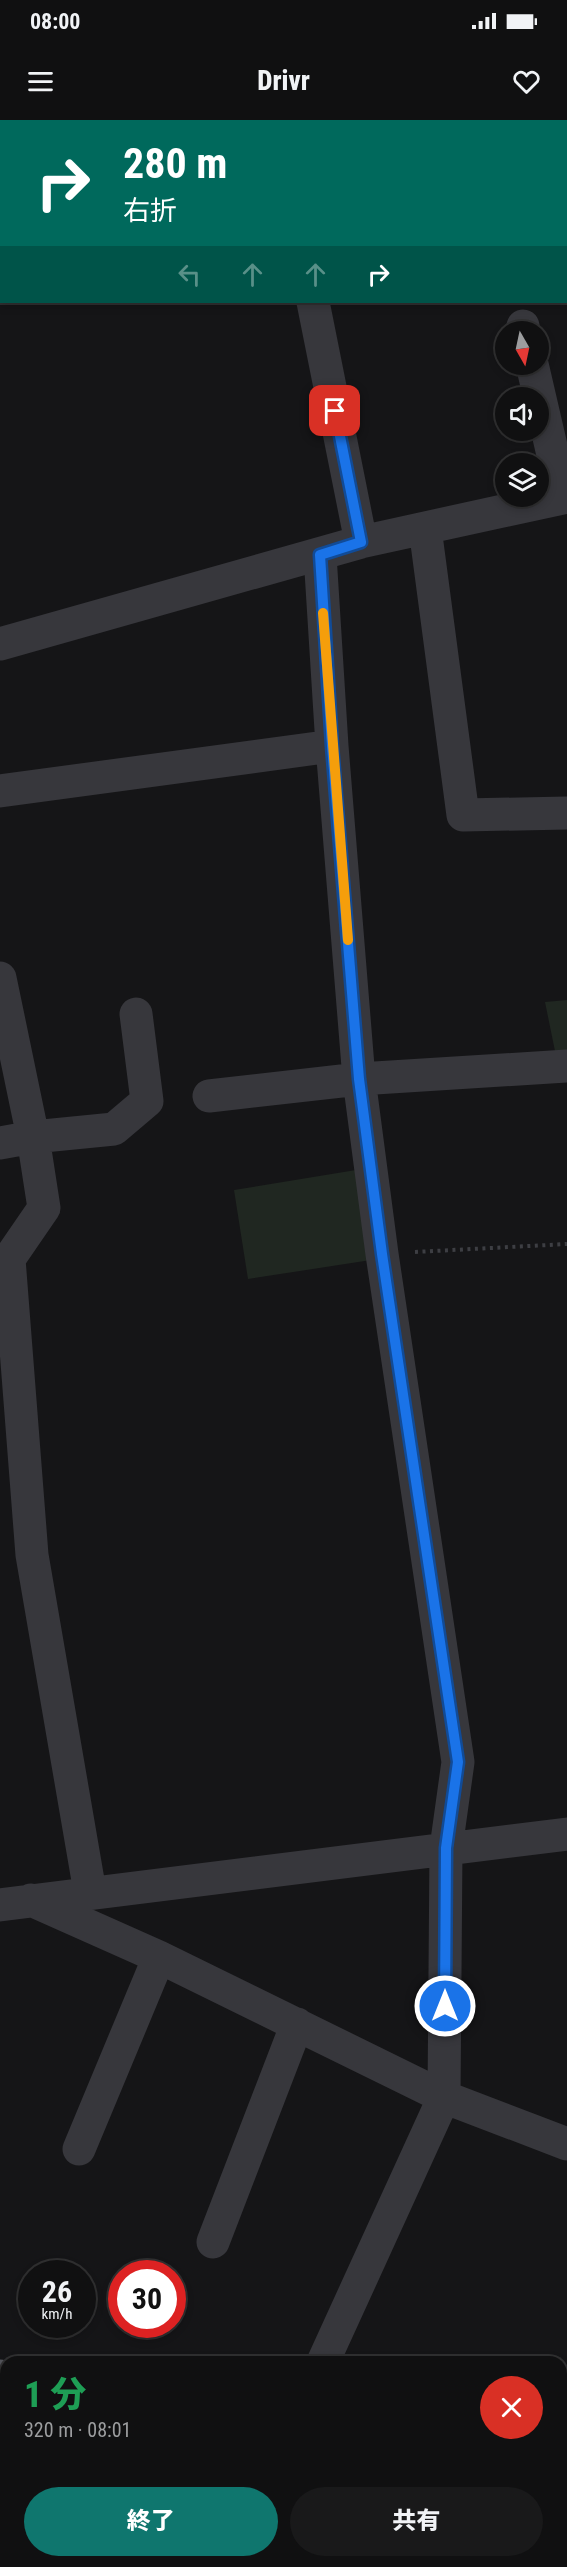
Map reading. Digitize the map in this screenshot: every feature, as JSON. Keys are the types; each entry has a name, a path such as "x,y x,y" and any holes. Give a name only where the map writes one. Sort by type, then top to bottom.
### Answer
{"street":[{"path":"313,303 361,542"},
{"path":"0,644 361,542 565,498 535,375"},
{"path":"425,528 463,815 567,813"},
{"path":"320,555 332,746 359,1079 382,1254 458,1762 446,1848 444,2097 325,2356"},
{"path":"0,791 332,746"},
{"path":"1,988 33,1137 44,1208 9,1259 32,1555 90,1892"},
{"path":"0,1143 33,1137 114,1129 147,1101 136,1014"},
{"path":"209,1096 359,1079 567,1066"},
{"path":"15,1902 567,1834"},
{"path":"15,1902 159,1957 444,2097 567,2144"},
{"path":"79,2149 159,1957"},
{"path":"213,2242 297,2024"}],"path":[{"path":"382,1254 567,1244"}],"shaded area":[{"path":"567,1000 567,1055 556,1056 545,1002"},
{"path":"356,1170 371,1260 248,1279 234,1190"}],"slow traffic":[{"path":"323,613 348,940"}],"route":[{"path":"335,411 361,542 320,555 332,746 359,1079 382,1254 458,1762 446,1848 445,2006"}]}
